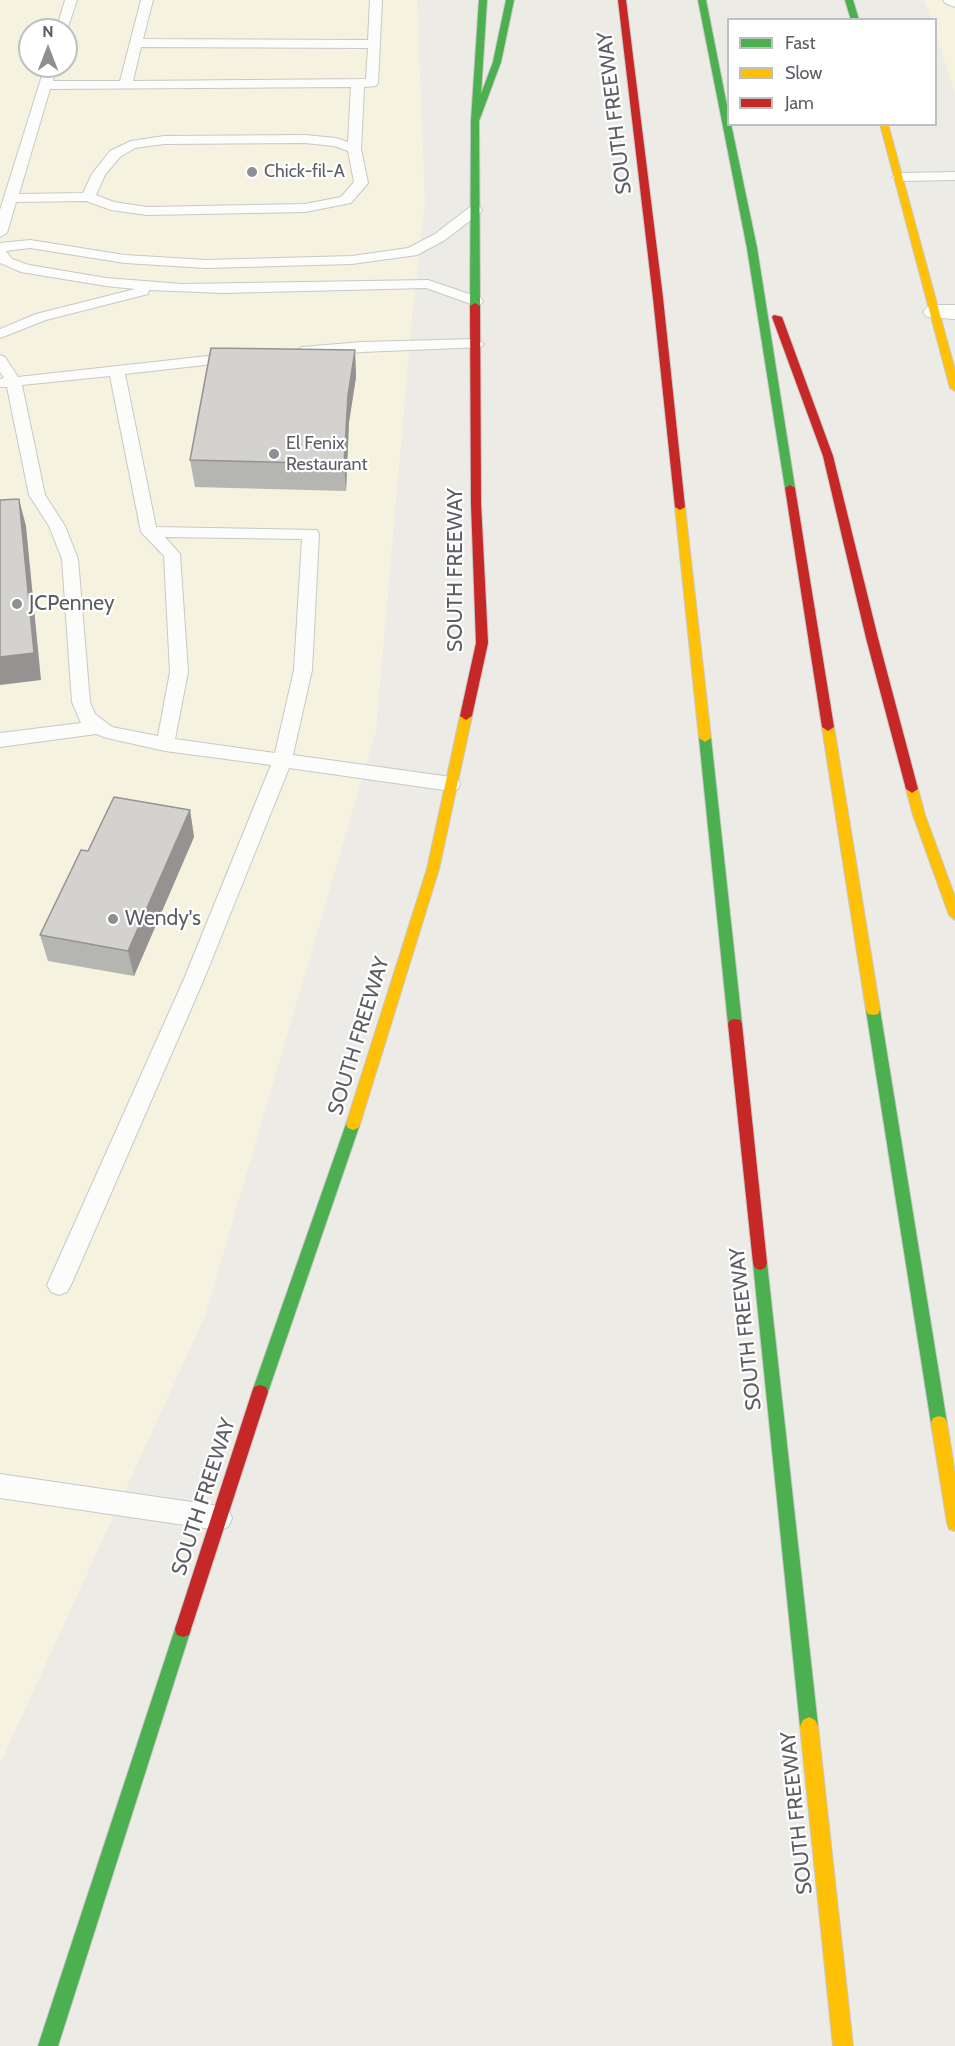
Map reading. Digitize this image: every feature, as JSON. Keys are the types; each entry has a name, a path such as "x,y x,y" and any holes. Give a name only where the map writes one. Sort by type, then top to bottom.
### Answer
{"main road":[{"name":"SOUTH FREEWAY","path":"48,2046 284,1318 352,1127 433,869 482,643 476,502 475,210 476,121 483,0"},
{"path":"476,121 497,62 510,0"},
{"name":"SOUTH FREEWAY","path":"622,0 658,298 843,2046"},
{"path":"702,0 727,124"},
{"path":"849,0 854,18"},
{"path":"727,126 752,248 955,1523"},
{"path":"885,126 899,177 945,312 954,383"},
{"path":"752,248 828,456 872,638 919,815 955,915"}],"lane":[{"path":"66,18 71,0"},
{"path":"125,86 138,43 147,0"},
{"path":"46,85 372,83 376,0"},
{"path":"949,0 955,3"},
{"path":"138,43 374,44"},
{"path":"0,233 48,78"},
{"path":"11,198 88,197 111,206 147,211 315,206 346,200 362,183 354,149 358,84"},
{"path":"88,197 99,174 115,154 131,145 164,140 305,139 336,142 354,149"},
{"path":"899,177 955,176"},
{"path":"0,247 30,244 124,259 206,264 272,264 352,260 411,252 440,237 475,210"},
{"path":"0,253 7,262 53,275 160,287 254,288 428,284 476,301"},
{"path":"0,334 41,317 160,287"},
{"path":"291,353 362,347 476,344"},
{"path":"7,383 255,356"},
{"path":"0,360 37,495 57,526 70,559 81,702 87,718 107,732 165,744 451,784"},
{"path":"117,370 149,532 172,554 179,672 165,744"},
{"path":"59,1285 194,979 282,760 303,670 311,534 149,532"},
{"path":"0,740 97,727"},
{"path":"0,1486 219,1518"}],"shaded area":[{"path":"0,0 417,0 425,202 412,318 376,731 205,1316 0,1764"},
{"path":"924,0 955,0 955,93 937,37 937,18 931,18"}],"building":[{"name":"El Fenix Restaurant","path":"211,348 355,350 348,395 344,464 190,460"},
{"name":"JCPenney","path":"19,499 34,653 0,657 0,500"},
{"name":"Wendy's","path":"114,797 190,810 128,951 40,935 81,850 88,851"}],"traffic: fast":[{"path":"475,306 475,121 483,0"},
{"path":"475,121 497,62 510,0"},
{"path":"702,0 727,124"},
{"path":"849,0 854,18"},
{"path":"727,126 752,248 790,488"},
{"path":"705,738 735,1024"},
{"path":"873,1010 939,1423"},
{"path":"260,1392 353,1124"},
{"path":"760,1263 809,1726"},
{"path":"48,2046 183,1629"}],"traffic: slow":[{"path":"885,126 955,388"},
{"path":"680,507 705,738"},
{"path":"353,1124 433,869 466,716"},
{"path":"828,727 873,1010"},
{"path":"912,789 955,915"},
{"path":"939,1423 955,1523"},
{"path":"809,1726 843,2046"}],"traffic: jam":[{"path":"622,0 658,298 680,507"},
{"path":"466,716 482,643 476,503 475,306"},
{"path":"777,317 828,456 872,638 912,789"},
{"path":"790,488 828,727"},
{"path":"735,1024 760,1263"},
{"path":"183,1629 260,1392"}],"place":[{"name":"Chick-fil-A","path":"252,172"},
{"name":"El Fenix Restaurant","path":"274,454"},
{"name":"JCPenney","path":"17,604"},
{"name":"Wendy's","path":"113,919"}]}
